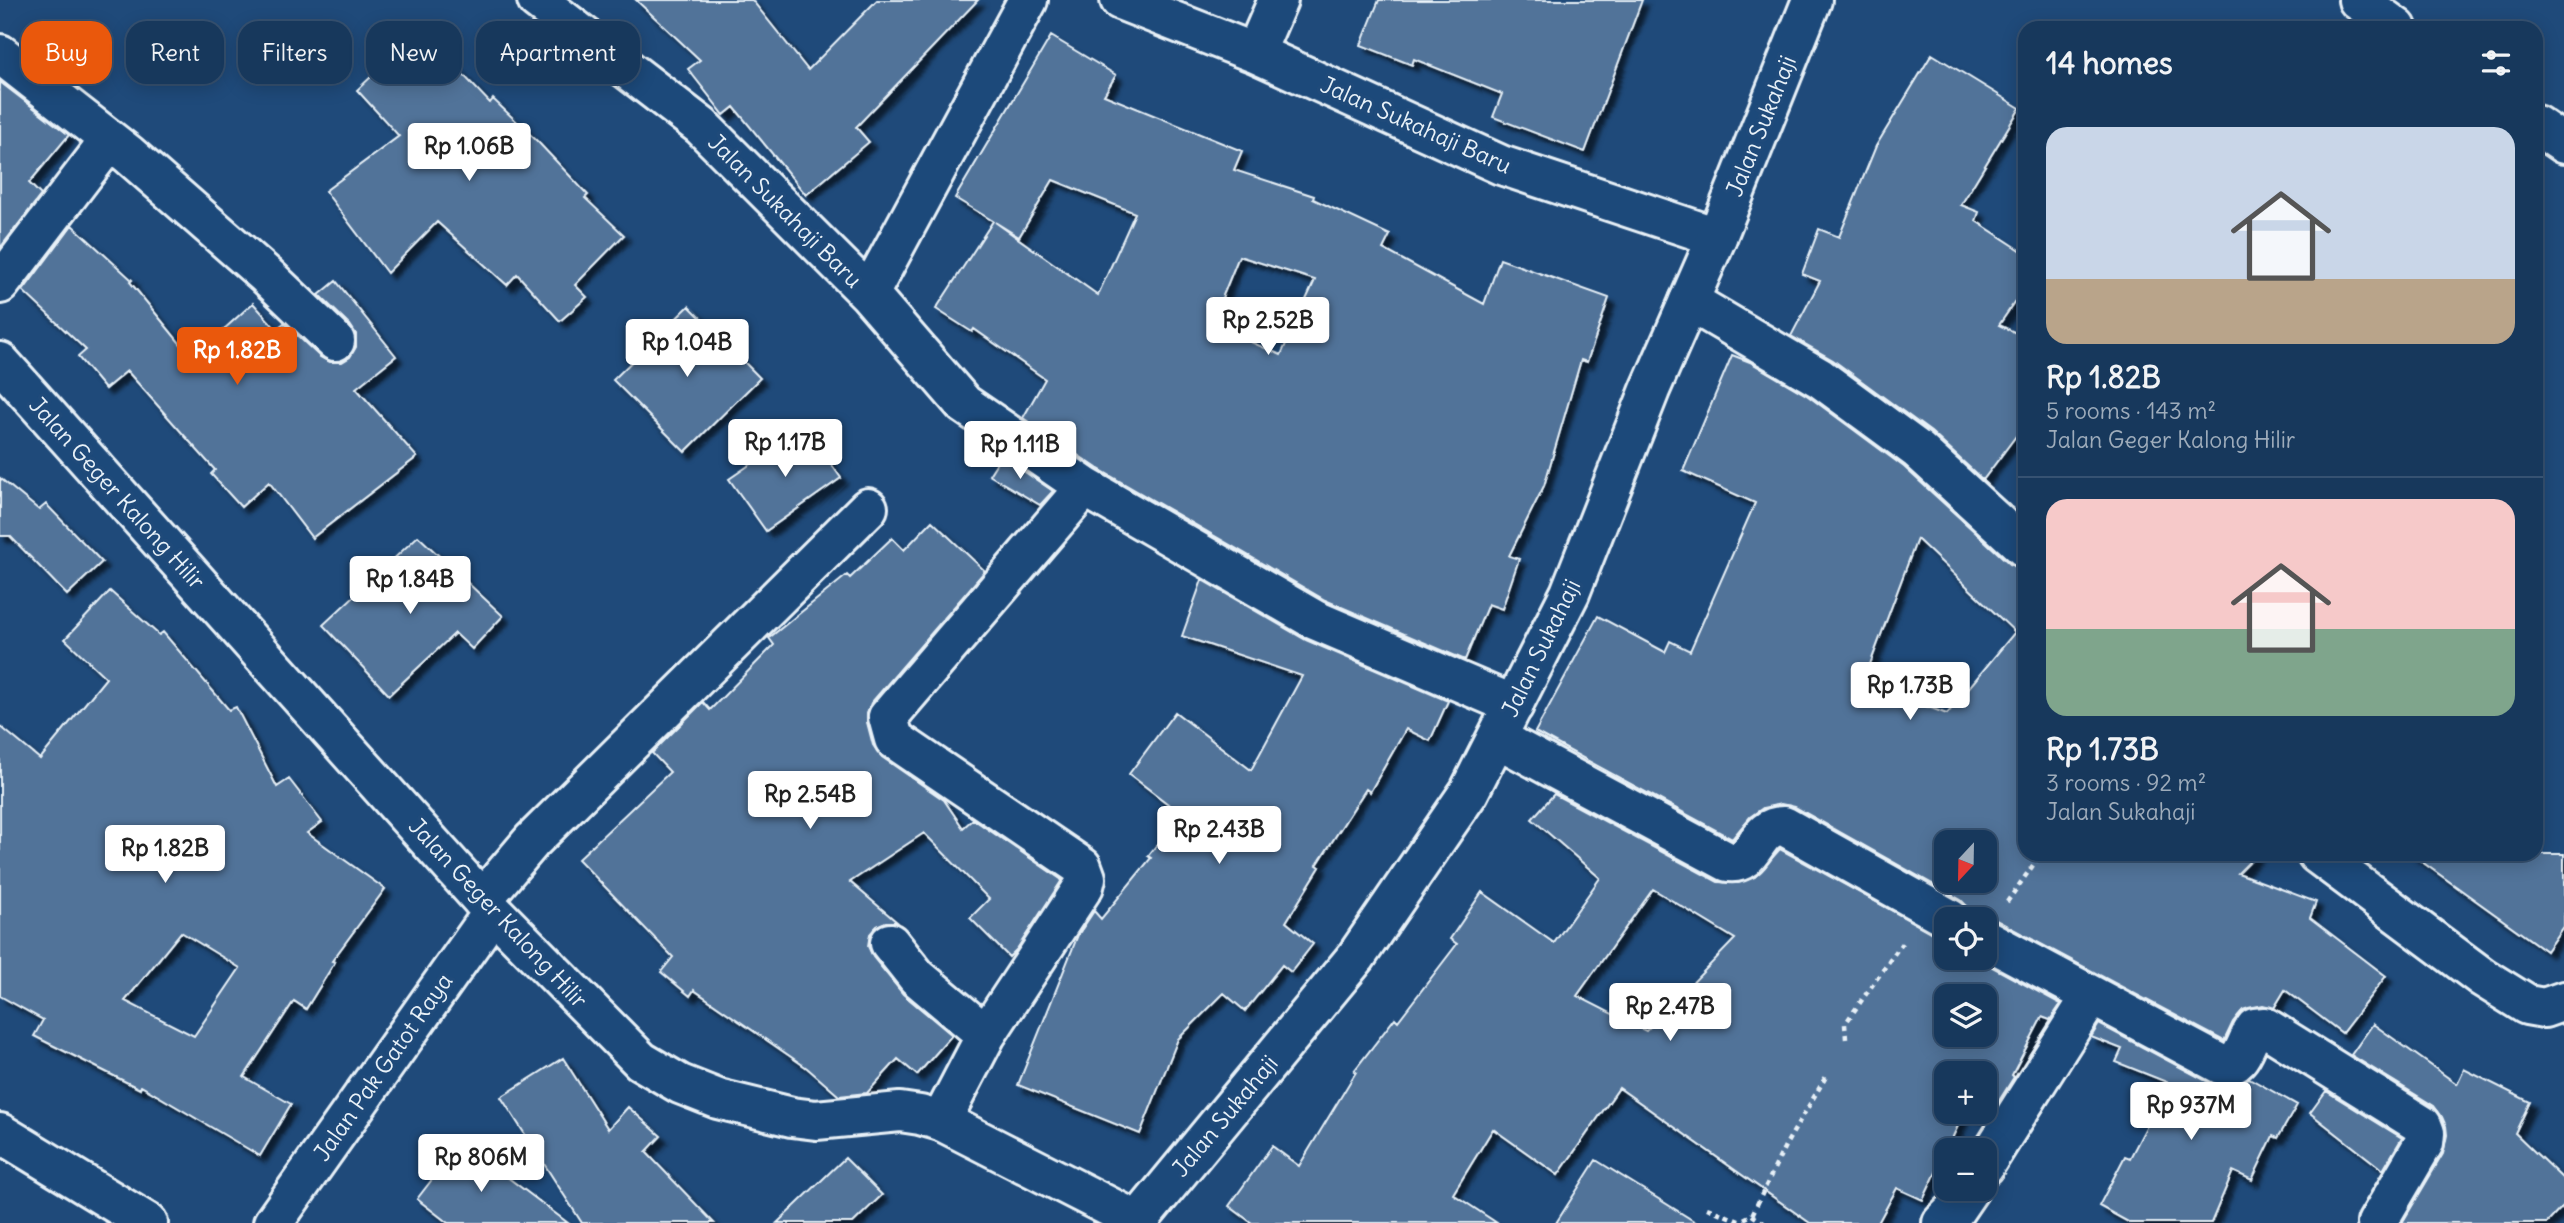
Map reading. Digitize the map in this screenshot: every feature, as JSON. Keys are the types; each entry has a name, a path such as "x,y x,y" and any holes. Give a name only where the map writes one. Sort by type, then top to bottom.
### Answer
{"street":[{"name":"Jalan Sukahaji Baru","path":"537,0 701,126 869,294 1028,0"},
{"name":"Jalan Sukahaji Baru","path":"1120,0 1255,53 1501,165 1717,237"},
{"path":"1255,53 1278,0"},
{"name":"Jalan Sukahaji","path":"1139,1222 1356,957 1469,792 1570,593 1650,390 1717,237 1812,0"},
{"path":"2358,0 2387,21"},
{"path":"0,54 110,140 266,275 335,341"},
{"path":"2543,130 2564,145"},
{"path":"0,284 110,140"},
{"path":"869,294 964,404 1085,487 1315,620 1506,721 1728,862 1737,863 1745,859 1767,829 1775,825 1784,826 1934,910"},
{"path":"1689,301 1831,386 1918,450 2018,542"},
{"name":"Jalan Geger Kalong Hilir","path":"0,362 487,906 641,1061 680,1084 718,1099 804,1119 900,1112 941,1121 1139,1222"},
{"path":"941,1121 986,1035 1084,886 1085,872 1082,867 894,739 888,717 1085,487"},
{"name":"Jalan Pak Gatot Raya","path":"272,1223 532,841 868,508"},
{"path":"2326,861 2482,977 2527,1005 2544,1008 2564,1001"},
{"path":"890,943 917,977 986,1035"},
{"path":"1997,945 2222,1065 2239,1061 2255,1028 2265,1027 2422,1125 2424,1143 2376,1223"},
{"path":"1997,1145 2088,1000"},
{"path":"0,1133 148,1223"},
{"path":"1942,1223 1961,1201"}],"path":[{"path":"2006,904 2036,861"},
{"path":"1846,1039 1845,1024 1934,919"},
{"path":"1707,1208 1739,1220 1752,1215 1785,1146 1827,1075"},
{"path":"1752,1215 1764,1223"}],"building":[{"path":"636,0 752,0 808,70 877,0 978,0 856,127 869,142 806,195 734,107 724,115 688,69 700,60"},
{"path":"1379,0 1642,0 1585,152 1493,117 1502,94 1414,59 1412,65 1361,45"},
{"path":"1051,36 1116,75 1104,95 1242,151 1234,170 1314,196 1313,199 1390,235 1383,249 1484,304 1500,259 1609,298 1587,362 1581,360 1544,486 1509,556 1519,559 1502,609 1488,604 1465,660 1325,600 1097,468 1023,418 1045,379 974,329 972,332 936,309 993,221 955,198","holes":["1053,180 1135,213 1098,295 995,222 1019,237","1239,256 1315,280 1281,355 1211,325"]},
{"path":"1932,54 2018,107 2018,111 1961,205 1979,212 1976,221 2018,248 2018,297 1999,325 2018,334 2018,433 1983,480 1931,432 1833,360 1791,336 1820,281 1802,274 1819,229 1839,237 1876,146"},
{"path":"462,73 490,103 493,99 538,142 588,195 585,198 624,235 575,285 587,297 560,321 517,274 507,285 437,222 387,273 325,191 399,136 357,90 366,82 366,84 462,84"},
{"path":"0,82 69,135 29,183 41,195 0,248"},
{"path":"72,225 132,280 130,282 192,358 253,303 276,329 284,323 320,357 330,362 342,362 350,357 356,347 356,334 319,295 336,281 396,356 356,388 417,457 312,538 269,482 241,507 211,474 215,470 127,371 105,389 78,357 86,350 23,291"},
{"path":"689,306 760,378 685,452 613,380"},
{"path":"1732,355 1750,362 1808,396 1904,467 2010,564 2018,567 2018,861 2250,861 2238,873 2316,902 2310,918 2386,976 2342,1033 2285,990 2274,1008 2263,1005 2243,1010 2233,1022 2224,1041 1997,921 1997,907 1968,907 1949,893 1997,893 1997,830 1934,830 1934,885 1795,807 1781,804 1763,808 1750,817 1732,839 1535,732 1598,616 1665,652 1670,641 1690,651 1755,503 1683,471","holes":["1917,539 2015,632 1947,714 1863,683"]},
{"path":"805,427 841,478 766,531 729,479"},
{"path":"1001,456 1053,491 1040,505 989,475"},
{"path":"0,478 39,510 46,504 102,562 67,595 10,536 0,536"},
{"path":"932,521 985,571 871,703 867,722 873,745 882,757 944,800 963,828 973,819 1062,880 1009,957 970,918 989,899 924,833 850,882 897,922 886,922 877,926 870,934 868,946 873,957 903,994 952,1035 917,1075 898,1059 867,1093 839,1096 807,1068 694,990 690,996 661,972 673,957 578,859 670,772 652,753 703,702 710,710 774,645 769,638 847,575 850,578 892,538 904,550"},
{"path":"418,536 503,616 472,649 455,633 389,695 323,625"},
{"path":"1202,580 1306,640 1448,701 1430,741 1406,729 1370,792 1366,789 1317,865 1320,867 1286,922 1313,944 1291,972 1282,965 1245,1011 1224,993 1178,1039 1140,1134 1018,1085 1078,935 1094,911 1101,919 1151,858 1148,856 1181,814 1129,774 1175,712 1251,770 1302,676 1182,636"},
{"path":"110,591 159,635 163,632 229,710 236,707 277,787 289,779 322,822 307,833 385,889 332,961 335,962 306,1009 294,1001 244,1077 291,1104 260,1156 141,1086 140,1089 34,1036 43,1020 0,996 0,726 40,759 106,678 65,639","holes":["181,932 240,968 194,1036 125,1001"]},
{"path":"1554,794 1718,882 1738,883 1755,877 1780,849 1934,933 1934,970 1997,969 2061,1004 2050,1020 2042,1017 2012,1075 2014,1077 1997,1104 1997,1061 1934,1061 1934,1124 1959,1124 1952,1138 1934,1138 1934,1177 1923,1200 1897,1188 1878,1223 1810,1223 1619,1088 1558,1175 1493,1129 1453,1194 1497,1223 1252,1223 1229,1206 1272,1146 1299,1166 1356,1072 1354,1071 1395,1018 1398,1021 1457,944 1450,939 1482,892 1554,943 1600,878 1532,819","holes":["1653,889 1735,939 1646,1031 1577,996"]},
{"path":"2543,854 2564,854 2564,925 2546,951 2421,861 2543,861"},
{"path":"2099,1024 2212,1084 2232,1086 2249,1078 2297,1105 2278,1138 2273,1136 2252,1180 2233,1171 2211,1223 2130,1223 2099,1206 2125,1156 2130,1158 2169,1083 2116,1062 2122,1049 2091,1037"},
{"path":"2373,1024 2457,1084 2464,1069 2530,1102 2515,1133 2564,1180 2564,1205 2547,1223 2402,1223 2443,1154 2446,1126 2434,1106 2351,1055"},
{"path":"563,1058 608,1129 628,1107 661,1136 646,1152 714,1223 582,1223 501,1097"},
{"path":"2326,1091 2402,1138 2383,1170 2310,1113"},
{"path":"461,1142 568,1223 448,1223 417,1199"},
{"path":"845,1158 882,1195 853,1223 777,1223"},
{"path":"1596,1160 1697,1223 1556,1223"}]}
